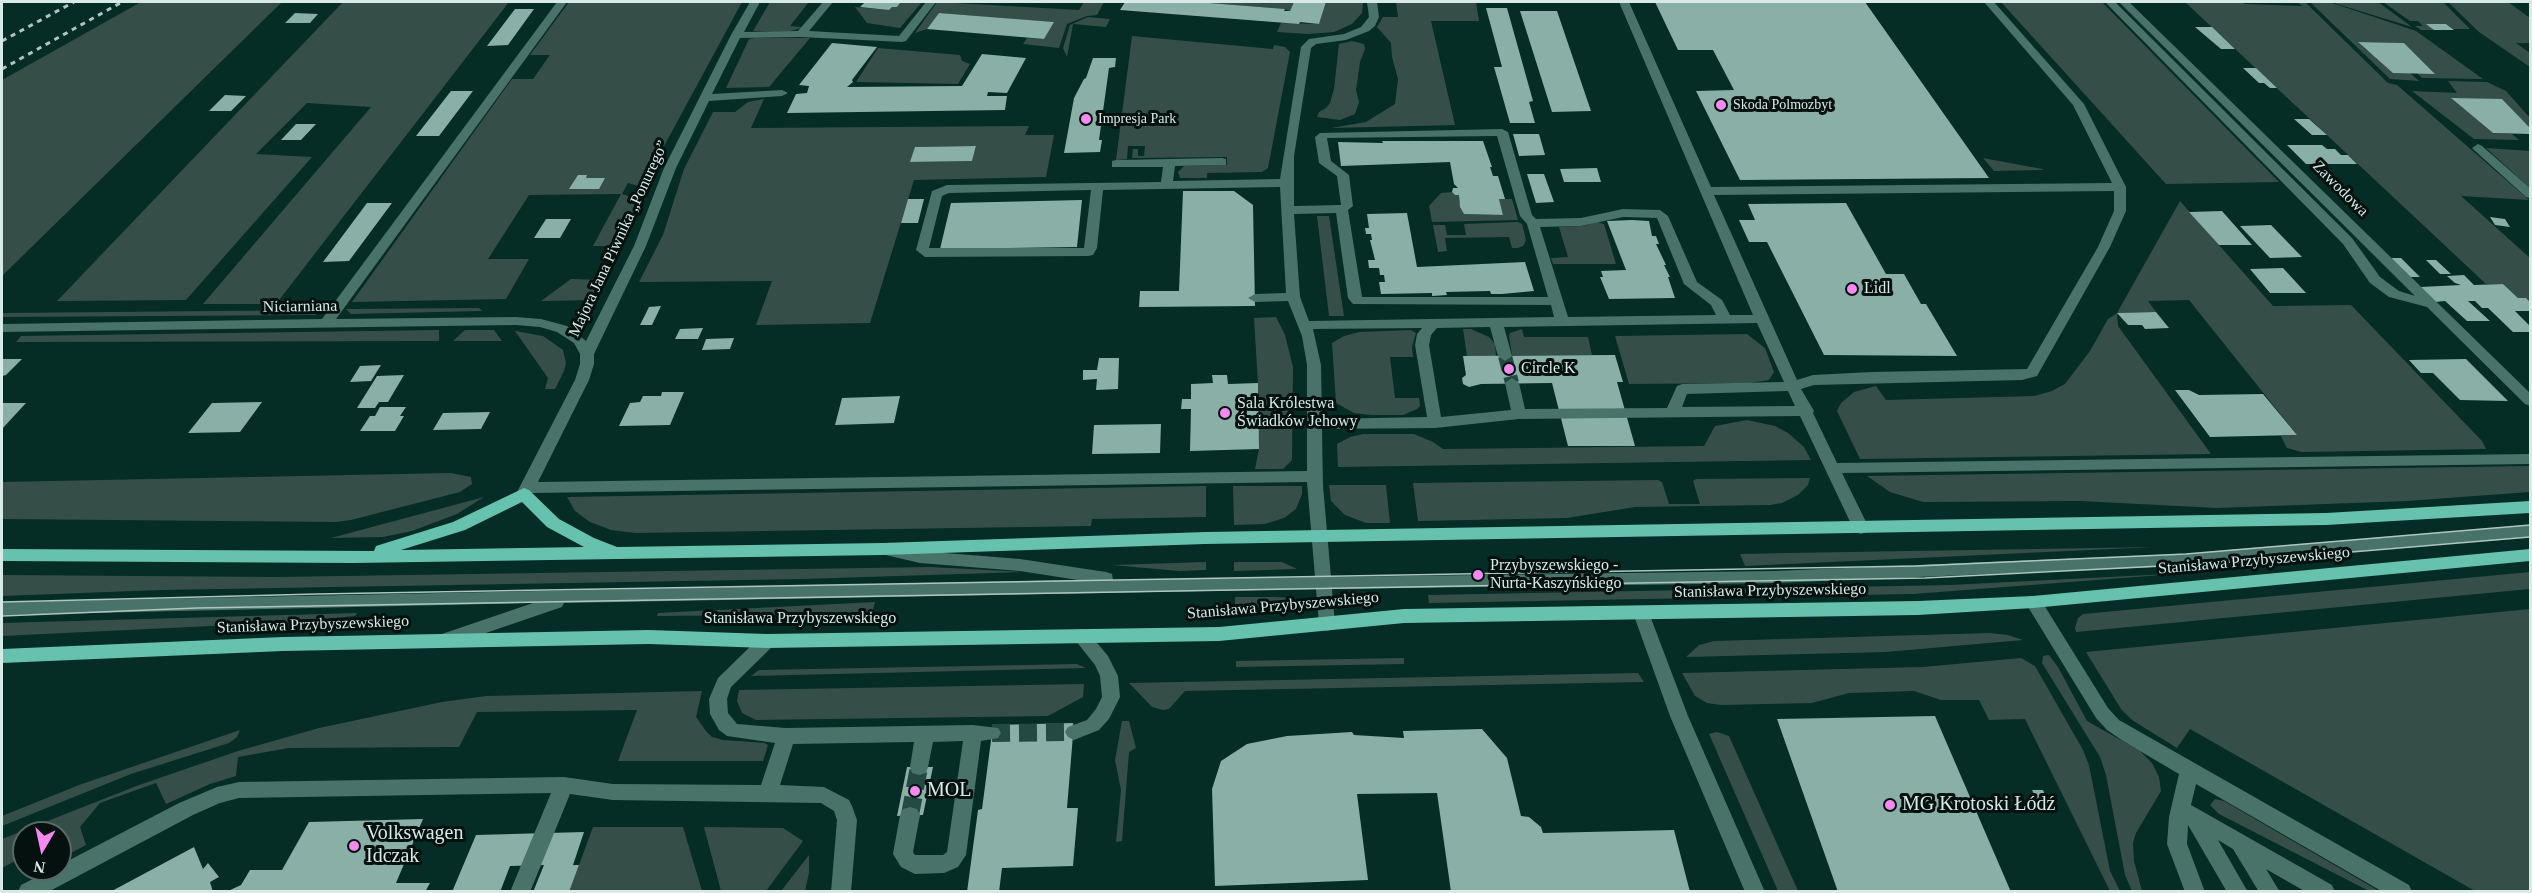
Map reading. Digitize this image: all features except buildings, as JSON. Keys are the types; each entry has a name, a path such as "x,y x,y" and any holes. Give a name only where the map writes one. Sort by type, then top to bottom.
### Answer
{"main road":[{"path":"353,557 395,547 459,526 526,491 553,523 589,543 624,553"},
{"path":"2,555 353,557 883,549 1319,536 2326,519 2530,507"},
{"name":"Stanisława Przybyszewskiego","path":"2,656 283,644 650,637 767,641 1227,633 1404,616 1918,608 2033,602 2530,555"}],"street":[{"path":"326,323 562,2"},
{"name":"Majora Jana Piwnika „Ponurego”","path":"526,491 582,380 587,364 586,354 639,246 670,168 736,35 755,2"},
{"path":"801,34 828,2"},
{"path":"736,35 801,34 869,42 902,39 931,2"},
{"path":"1327,624 1315,476 1314,365 1305,324 1293,297 1286,183 1288,156 1306,47 1313,41 1346,37 1365,29 1374,17 1372,2"},
{"path":"1624,2 1762,319 1861,528"},
{"path":"1672,412 1682,389 1795,386 1825,379 2032,373 2104,247 2120,211 2121,187 2078,104 1989,2"},
{"path":"2110,2 2348,241 2375,280 2394,294 2430,304"},
{"name":"Zawodowa","path":"2124,2 2530,401"},
{"path":"705,98 782,93"},
{"path":"1287,210 1342,209 1347,206 1343,175 1325,163 1322,137 1324,135 1497,131 1503,135 1526,216 1533,223 1562,321"},
{"path":"2478,148 2530,194"},
{"path":"1116,164 1222,162"},
{"path":"1167,186 1169,163"},
{"path":"1097,186 1091,248 1088,252 930,254 922,250 936,194 947,189 1097,186 1167,186 1286,183"},
{"path":"1706,191 2121,187"},
{"path":"1342,209 1355,298 1358,301 1556,301"},
{"path":"1533,223 1581,222 1623,213 1656,213 1662,216 1691,284 1717,303 1725,319"},
{"path":"1255,298 1293,297"},
{"path":"1305,324 1762,319"},
{"name":"Niciarniana","path":"2,328 506,321 541,323 562,329 579,340 586,354"},
{"path":"1496,321 1505,356"},
{"path":"1434,322 1424,334 1422,345 1435,423"},
{"path":"1512,383 1519,414"},
{"path":"1315,424 1435,423 1519,414 1807,411"},
{"path":"1833,468 2530,459"},
{"path":"526,491 1315,476"},
{"path":"2,609 179,603 1156,584 1774,577 2002,569 2259,554 2530,531"},
{"path":"883,549 920,557 1020,565 1156,584"},
{"path":"442,641 555,602 609,596"},
{"path":"2033,602 2102,713 2113,725 2402,891"},
{"path":"1641,613 1684,729 1755,891"},
{"path":"1074,732 1087,728 1099,718 1111,697 1109,676 1102,661 1081,636"},
{"path":"767,641 724,683 718,699 719,714 725,725 733,731 786,736 983,733 956,855 944,864 915,864 908,861 903,854 910,815"},
{"path":"919,767 925,734"},
{"path":"768,793 786,736"},
{"path":"2190,769 2187,812 2177,844 2195,891"},
{"path":"520,891 564,784"},
{"path":"28,891 186,809 217,795 239,790 564,784 613,792 824,795 842,806 847,820 841,891"},
{"path":"2187,812 2325,891"},
{"path":"2187,812 2238,891"},
{"path":"2239,842 2270,891"},
{"path":"2290,870 2304,891"}],"shaded area":[{"path":"141,2 282,2 2,276 2,80"},
{"path":"343,2 509,2 276,304 203,304 371,107 307,103 256,154 312,157 186,300 57,301"},
{"path":"569,2 742,2 650,172 645,188 628,183 622,194 640,200 622,246 593,246 621,194 529,195 488,259 529,259 506,299 352,302 512,79 533,79 550,55 530,55"},
{"path":"770,2 809,2 790,26 801,27 785,32 753,31"},
{"path":"901,2 922,2 900,28 867,23 855,7 889,10 897,7"},
{"path":"937,2 1079,10 1084,2 1104,2 1097,15 1087,16 1067,24 1059,48 1023,44 1027,38 1044,39 1053,22 939,13 927,29 915,33"},
{"path":"1197,2 1294,2 1290,11"},
{"path":"1326,2 1363,2 1362,13 1352,24 1334,32 1308,34 1277,32 1281,23 1319,24"},
{"path":"1396,2 1476,2 1479,21 1431,21 1455,125 1331,128 1366,122 1395,104 1398,79 1391,43 1377,27 1383,17 1398,17"},
{"path":"2001,2 2102,2 2279,182 2166,184"},
{"path":"2185,2 2241,2 2302,6 2297,2 2305,2 2388,83 2397,85 2529,200 2461,196 2530,258 2530,302 2526,298 2518,298 2503,284 2486,284"},
{"path":"2310,2 2329,2 2416,31 2483,79 2422,78 2417,73 2434,73 2404,43 2358,42 2366,50 2410,73 2419,81 2390,79"},
{"path":"2334,2 2378,2 2412,27 2337,4"},
{"path":"2383,2 2443,2 2470,29 2453,29 2446,24 2428,24 2434,30 2421,30 2415,26 2423,26 2418,21 2410,21"},
{"path":"2448,2 2508,2 2530,18 2530,43 2516,43 2530,53 2530,67 2479,32"},
{"path":"1088,17 1110,19 1106,27 1073,24 1067,57 1063,48 1070,25"},
{"path":"1132,36 1273,49 1274,45 1285,47 1290,52 1268,168 1262,172 1207,173 1207,178 1180,178 1178,172 1184,166 1227,165 1227,157 1132,158 1133,149 1138,149 1138,156 1144,156 1145,146 1128,146 1127,159 1116,160"},
{"path":"810,38 769,87 726,88 749,39"},
{"path":"1352,41 1364,44 1365,49 1360,62 1356,90 1359,102 1355,114 1340,120 1317,117 1319,112 1330,103 1334,89 1339,44"},
{"path":"878,48 960,55 962,61 970,64 958,84 856,82"},
{"path":"2448,81 2487,82 2506,91 2530,118 2530,128 2502,99 2452,99 2493,133 2512,134 2519,140 2474,139 2412,91 2457,93"},
{"path":"764,99 751,128 1029,126 1025,135 1054,135 1046,177 914,180 870,323 756,325 772,281 639,282 663,235 684,169 713,112 735,112 748,102","holes":["975,146 972,161 911,162 915,147"]},
{"path":"2486,148 2530,151 2530,188"},
{"path":"1983,158 2042,169 2043,170 1994,171"},
{"path":"1452,192 1459,195 1460,206 1464,214 1503,215 1499,199 1512,199 1518,220 1432,222 1429,206 1441,193"},
{"path":"2180,201 2273,306 2351,305 2482,441 2486,449 2302,452 2287,448 2281,436 2297,435 2189,300 2148,301 2156,312 2117,313"},
{"path":"1317,216 1329,216 1344,316 1329,316"},
{"path":"1518,222 1522,224 1526,240 1523,246 1518,248 1512,248 1509,237 1445,238 1447,251 1438,252 1433,225 1445,225 1447,235 1466,235 1464,224"},
{"path":"1597,222 1604,224 1616,264 1553,264 1551,258 1568,257 1559,227 1583,226"},
{"path":"571,279 605,280 594,300 541,301"},
{"path":"479,308 482,311 351,314 346,309"},
{"path":"325,310 315,315 2,317 2,313"},
{"path":"2117,313 2118,326 2211,454 1860,459 1837,411 1841,403 1854,392 1876,386 1886,400 2034,396 2052,391 2065,384 2090,351 2108,319"},
{"path":"1276,317 1285,335 1293,367 1292,460 1283,469 1255,469 1259,449 1257,416 1260,416 1254,318"},
{"path":"1463,329 1471,329 1489,337 1495,344 1496,356 1467,356"},
{"path":"1522,329 1524,337 1588,337 1592,355 1512,355 1510,333"},
{"path":"439,330 439,341 16,342 21,336"},
{"path":"465,330 494,330 502,341 453,341"},
{"path":"1411,330 1416,333 1412,347 1413,357 1390,357 1395,398 1419,398 1420,406 1417,409 1403,415 1371,415 1354,413 1336,403 1332,343 1344,336 1359,332"},
{"path":"515,331 543,336 563,350 566,363 555,389 545,389 548,378"},
{"path":"1747,334 1765,348 1774,372 1769,380 1749,383 1629,384 1615,336"},
{"path":"1747,420 1775,426 1788,433 1804,447 1811,460 1338,467 1337,444 1350,437 1363,434 1414,434 1443,449 1704,446 1715,426"},
{"path":"2530,466 2530,492 2407,501 2217,508 2080,501 1923,502 1890,492 1867,476"},
{"path":"451,473 471,477 472,484 460,492 336,522 2,519 2,482"},
{"path":"1810,478 1808,485 1798,495 1782,503 1770,505 1635,507 1567,518 1418,521 1413,483 1658,480 1662,482 1669,504 1700,504 1693,481 1696,479"},
{"path":"1329,485 1386,485 1390,523 1366,523 1345,515 1331,501"},
{"path":"1206,486 1206,517 1092,519 1091,526 635,533 611,530 590,522 575,511 567,497"},
{"path":"1233,486 1302,486 1302,494 1296,509 1284,518 1265,524 1234,525"},
{"path":"484,497 457,514 412,531 383,537 331,538"},
{"path":"2155,547 1745,566 1740,554 1788,553"},
{"path":"1206,562 1206,570 1179,571 1112,565"},
{"path":"1234,562 1282,562 1297,569 1234,571"},
{"path":"931,567 1025,572 803,579 161,590 2,596 2,575 277,577"},
{"path":"2530,572 2530,589 2076,632 2075,628 2078,618 2083,614"},
{"path":"2188,573 1913,594 1429,603 1428,595 1950,585"},
{"path":"1235,597 1293,598 1271,605 1235,608"},
{"path":"875,602 872,614 657,616 658,613"},
{"path":"2530,609 2530,891 2475,891 2190,729 2177,748 2132,720 2121,709 2086,652"},
{"path":"357,613 355,616 295,622 2,636 2,623"},
{"path":"1990,633 2023,640 1886,652 1686,657 1699,645 1714,641"},
{"path":"2049,655 2058,667 2087,721 2140,751 2152,763 2159,777 2161,791 2136,833 2133,843 2134,861 2142,891 2132,891 2125,875 2106,775 2100,757 2042,663 2043,656"},
{"path":"1404,658 1404,664 1236,667 1236,661"},
{"path":"2021,658 2035,666 2083,750 2089,765 2110,871 2120,891 2110,891 2025,719 1989,720 1979,700 1941,700 1914,691 1849,693 1812,703 1721,705 1707,703 1695,696 1682,673 1923,667"},
{"path":"1077,664 1086,668 751,676 759,670"},
{"path":"1638,673 1644,682 1185,691 1169,709 1163,710 1152,707 1129,683"},
{"path":"1084,684 1083,697 1048,716 756,720 742,713 737,701 739,690"},
{"path":"702,691 696,717 712,737 768,745 763,761 618,761 637,710 477,712 459,747 289,748 238,757 236,776 210,784 166,804 156,783 100,803 80,827 86,845 72,852 72,821 48,821 139,785 238,751 319,728 442,702 486,696"},
{"path":"1122,721 1129,721 1136,748 1129,752 1122,841 1116,842 1121,790 1115,760"},
{"path":"240,730 237,737 229,743 131,774 2,826 2,816 79,785"},
{"path":"1717,732 1729,736 1798,891 1778,891 1709,734"},
{"path":"2215,799 2224,801 2379,891 2369,891 2219,814 2210,805"},
{"path":"593,827 683,827 702,891 569,892"},
{"path":"704,827 783,828 803,841 766,891 721,891"},
{"path":"12,835 12,863 2,868 2,839"},
{"path":"809,855 809,873 805,891 781,891"}],"tunnel":[{"path":"1505,356 1512,383"},
{"path":"992,733 1074,732"},
{"path":"910,815 919,767"}],"tram line":[{"path":"2,602 317,594 1916,566 2186,554 2530,525"},
{"path":"2,616 197,608 1925,578 2221,563 2530,537"}],"railway":[{"path":"2,41 74,2"},
{"path":"2,69 122,2"}],"place":[{"name":"Skoda Polmozbyt","path":"1721,105"},
{"name":"Impresja Park","path":"1086,119"},
{"name":"Lidl","path":"1852,289"},
{"name":"Circle K","path":"1509,369"},
{"name":"Sala Królestwa Świadków Jehowy","path":"1225,413"},
{"name":"Przybyszewskiego - Nurta-Kaszyńskiego","path":"1478,575"},
{"name":"MOL","path":"915,791"},
{"name":"MG Krotoski Łódź","path":"1890,805"},
{"name":"Volkswagen Idczak","path":"354,846"}]}
